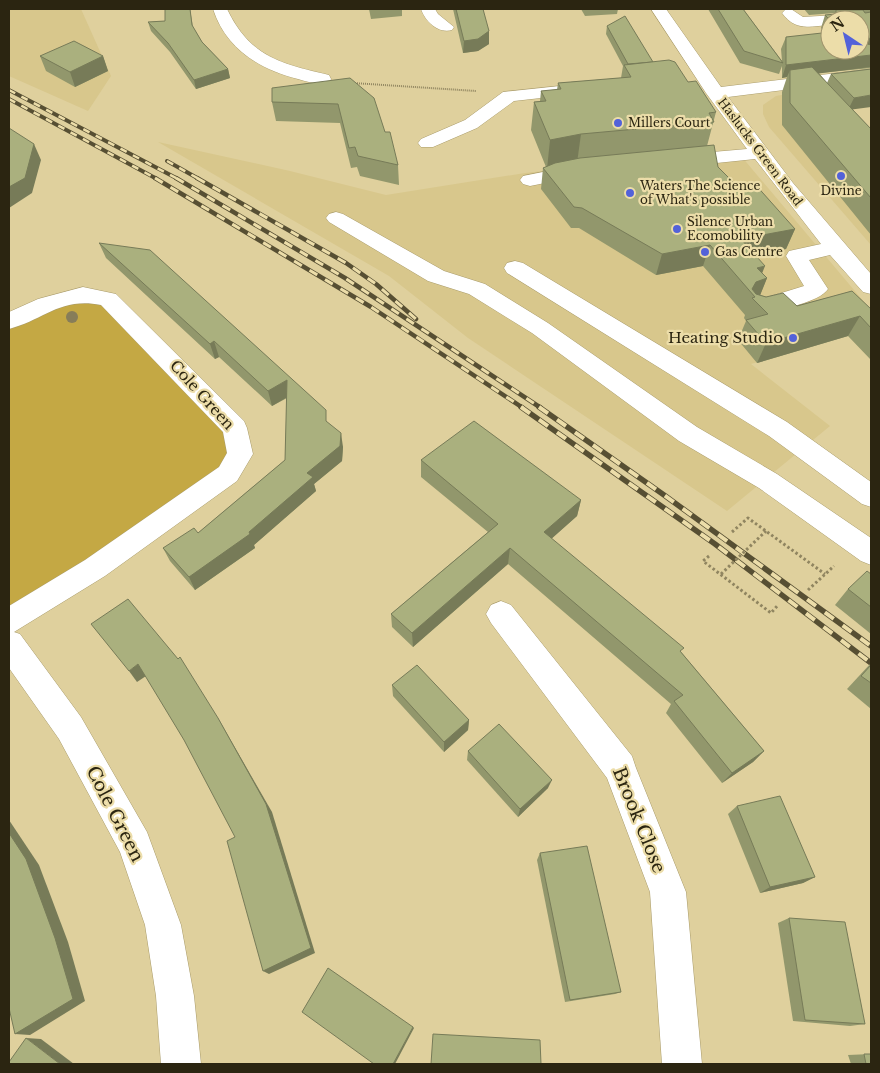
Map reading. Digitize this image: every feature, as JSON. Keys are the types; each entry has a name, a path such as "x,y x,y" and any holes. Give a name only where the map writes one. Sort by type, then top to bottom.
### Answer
{"street":[{"path":"220,9 225,24 233,37 255,57 288,70 323,79"},
{"path":"428,9 431,16 446,27"},
{"name":"Haslucks Green Road","path":"659,9 710,86 759,153 871,287"},
{"path":"790,13 800,22 871,18"},
{"path":"686,80 710,86 810,82 871,74"},
{"path":"810,82 822,95"},
{"path":"427,142 471,124 509,96 599,88"},
{"path":"661,162 759,153"},
{"path":"530,180 596,169"},
{"path":"336,218 436,276 477,289 540,328 688,434 768,480 871,553"},
{"path":"756,308 804,295 817,289 796,256 835,246"},
{"path":"515,268 778,429 871,496"},
{"name":"Cole Green","path":"9,321 46,304 84,294 108,299 235,428 240,454 228,474 95,568 9,621"},
{"name":"Brook Close","path":"501,614 620,768 668,892 682,1064"},
{"name":"Cole Green","path":"9,644 70,728 135,844 163,925 175,996 181,1064"}],"path":[{"path":"323,79 374,86 439,86 509,96"},
{"path":"732,532 748,518 825,574"},
{"path":"721,574 766,531"},
{"path":"709,556 703,561 770,613 778,605"},
{"path":"808,590 834,566"}],"shaded area":[{"path":"9,9 81,9 111,76 88,111 9,76"},
{"path":"820,88 871,140 871,245 769,127 763,114 763,105 776,96"},
{"path":"158,142 290,171 386,195 525,173 736,150 865,303 871,312 871,329 751,364 830,426 727,511 468,338 389,276"},
{"path":"108,299 235,428 228,474 9,620 9,321 46,304"}],"building":[{"path":"165,9 190,9 192,25 202,42 228,69 194,80 168,43 148,22 165,21"},
{"path":"456,9 483,9 489,31 478,39 464,41"},
{"path":"718,9 743,9 783,63 744,51"},
{"path":"871,12 871,38 870,38"},
{"path":"625,16 653,62 628,64 607,26"},
{"path":"820,33 820,60 828,60 786,65 786,37"},
{"path":"74,41 103,56 70,72 40,56"},
{"path":"669,60 675,62 688,82 696,81 716,112 709,113 714,122 581,134 550,140 534,102 546,101 541,91 561,89 558,83 631,77 624,65"},
{"path":"812,67 871,129 871,198 790,103 790,70"},
{"path":"871,69 871,95 854,98 831,74"},
{"path":"350,78 374,98 385,132 390,132 398,165 358,156 355,147 349,148 338,104 272,102 272,88"},
{"path":"9,128 34,144 25,178 9,187"},
{"path":"714,145 718,167 737,186 754,183 795,229 741,239 765,266 757,268 767,278 756,282 752,289 756,294 766,297 783,293 797,306 852,291 871,309 871,328 860,316 766,343 746,320 768,314 752,298 755,297 710,245 662,254 582,208 574,207 543,168 555,163 580,158"},
{"path":"99,243 150,250 326,410 326,421 341,433 340,446 307,473 313,477 249,532 250,534 189,577 163,548 194,528 198,533 285,460 287,380 268,391 214,341 210,344"},
{"path":"474,421 581,500 544,532 684,648 680,651 764,751 732,773 674,701 683,695 510,548 412,633 391,614 498,524 421,460"},
{"path":"867,571 871,574 871,607 848,589"},
{"path":"128,599 178,659 180,657 218,718 266,804 311,948 263,971 227,841 235,837 184,740 138,664 129,671 91,624"},
{"path":"417,665 469,720 444,742 392,685"},
{"path":"871,665 871,683 861,676"},
{"path":"499,724 552,780 520,809 468,751"},
{"path":"780,796 815,877 770,887 737,806"},
{"path":"9,833 26,859 55,938 73,999 15,1034 9,1008"},
{"path":"587,846 621,992 570,1000 540,853"},
{"path":"789,918 845,922 865,1024 805,1020"},
{"path":"328,968 413,1027 393,1064 374,1064 302,1012"},
{"path":"433,1034 540,1040 541,1064 431,1064"},
{"path":"26,1038 60,1064 9,1064"},
{"path":"864,1054 871,1054 871,1064 866,1064"}],"railway":[{"path":"9,90 178,179"},
{"path":"9,99 157,179"},
{"path":"167,161 199,179"},
{"path":"155,178 371,307 523,408"},
{"path":"176,178 345,278 541,408"},
{"path":"197,178 346,263 376,284 416,319"},
{"path":"521,407 715,544 871,663"},
{"path":"539,407 664,495 871,646"}],"place":[{"name":"Millers Court","path":"618,123"},
{"name":"Divine","path":"841,176"},
{"name":"Waters The Science of What's possible","path":"630,193"},
{"name":"Silence Urban Ecomobility","path":"677,229"},
{"name":"Gas Centre","path":"705,252"},
{"name":"Heating Studio","path":"793,338"}]}
